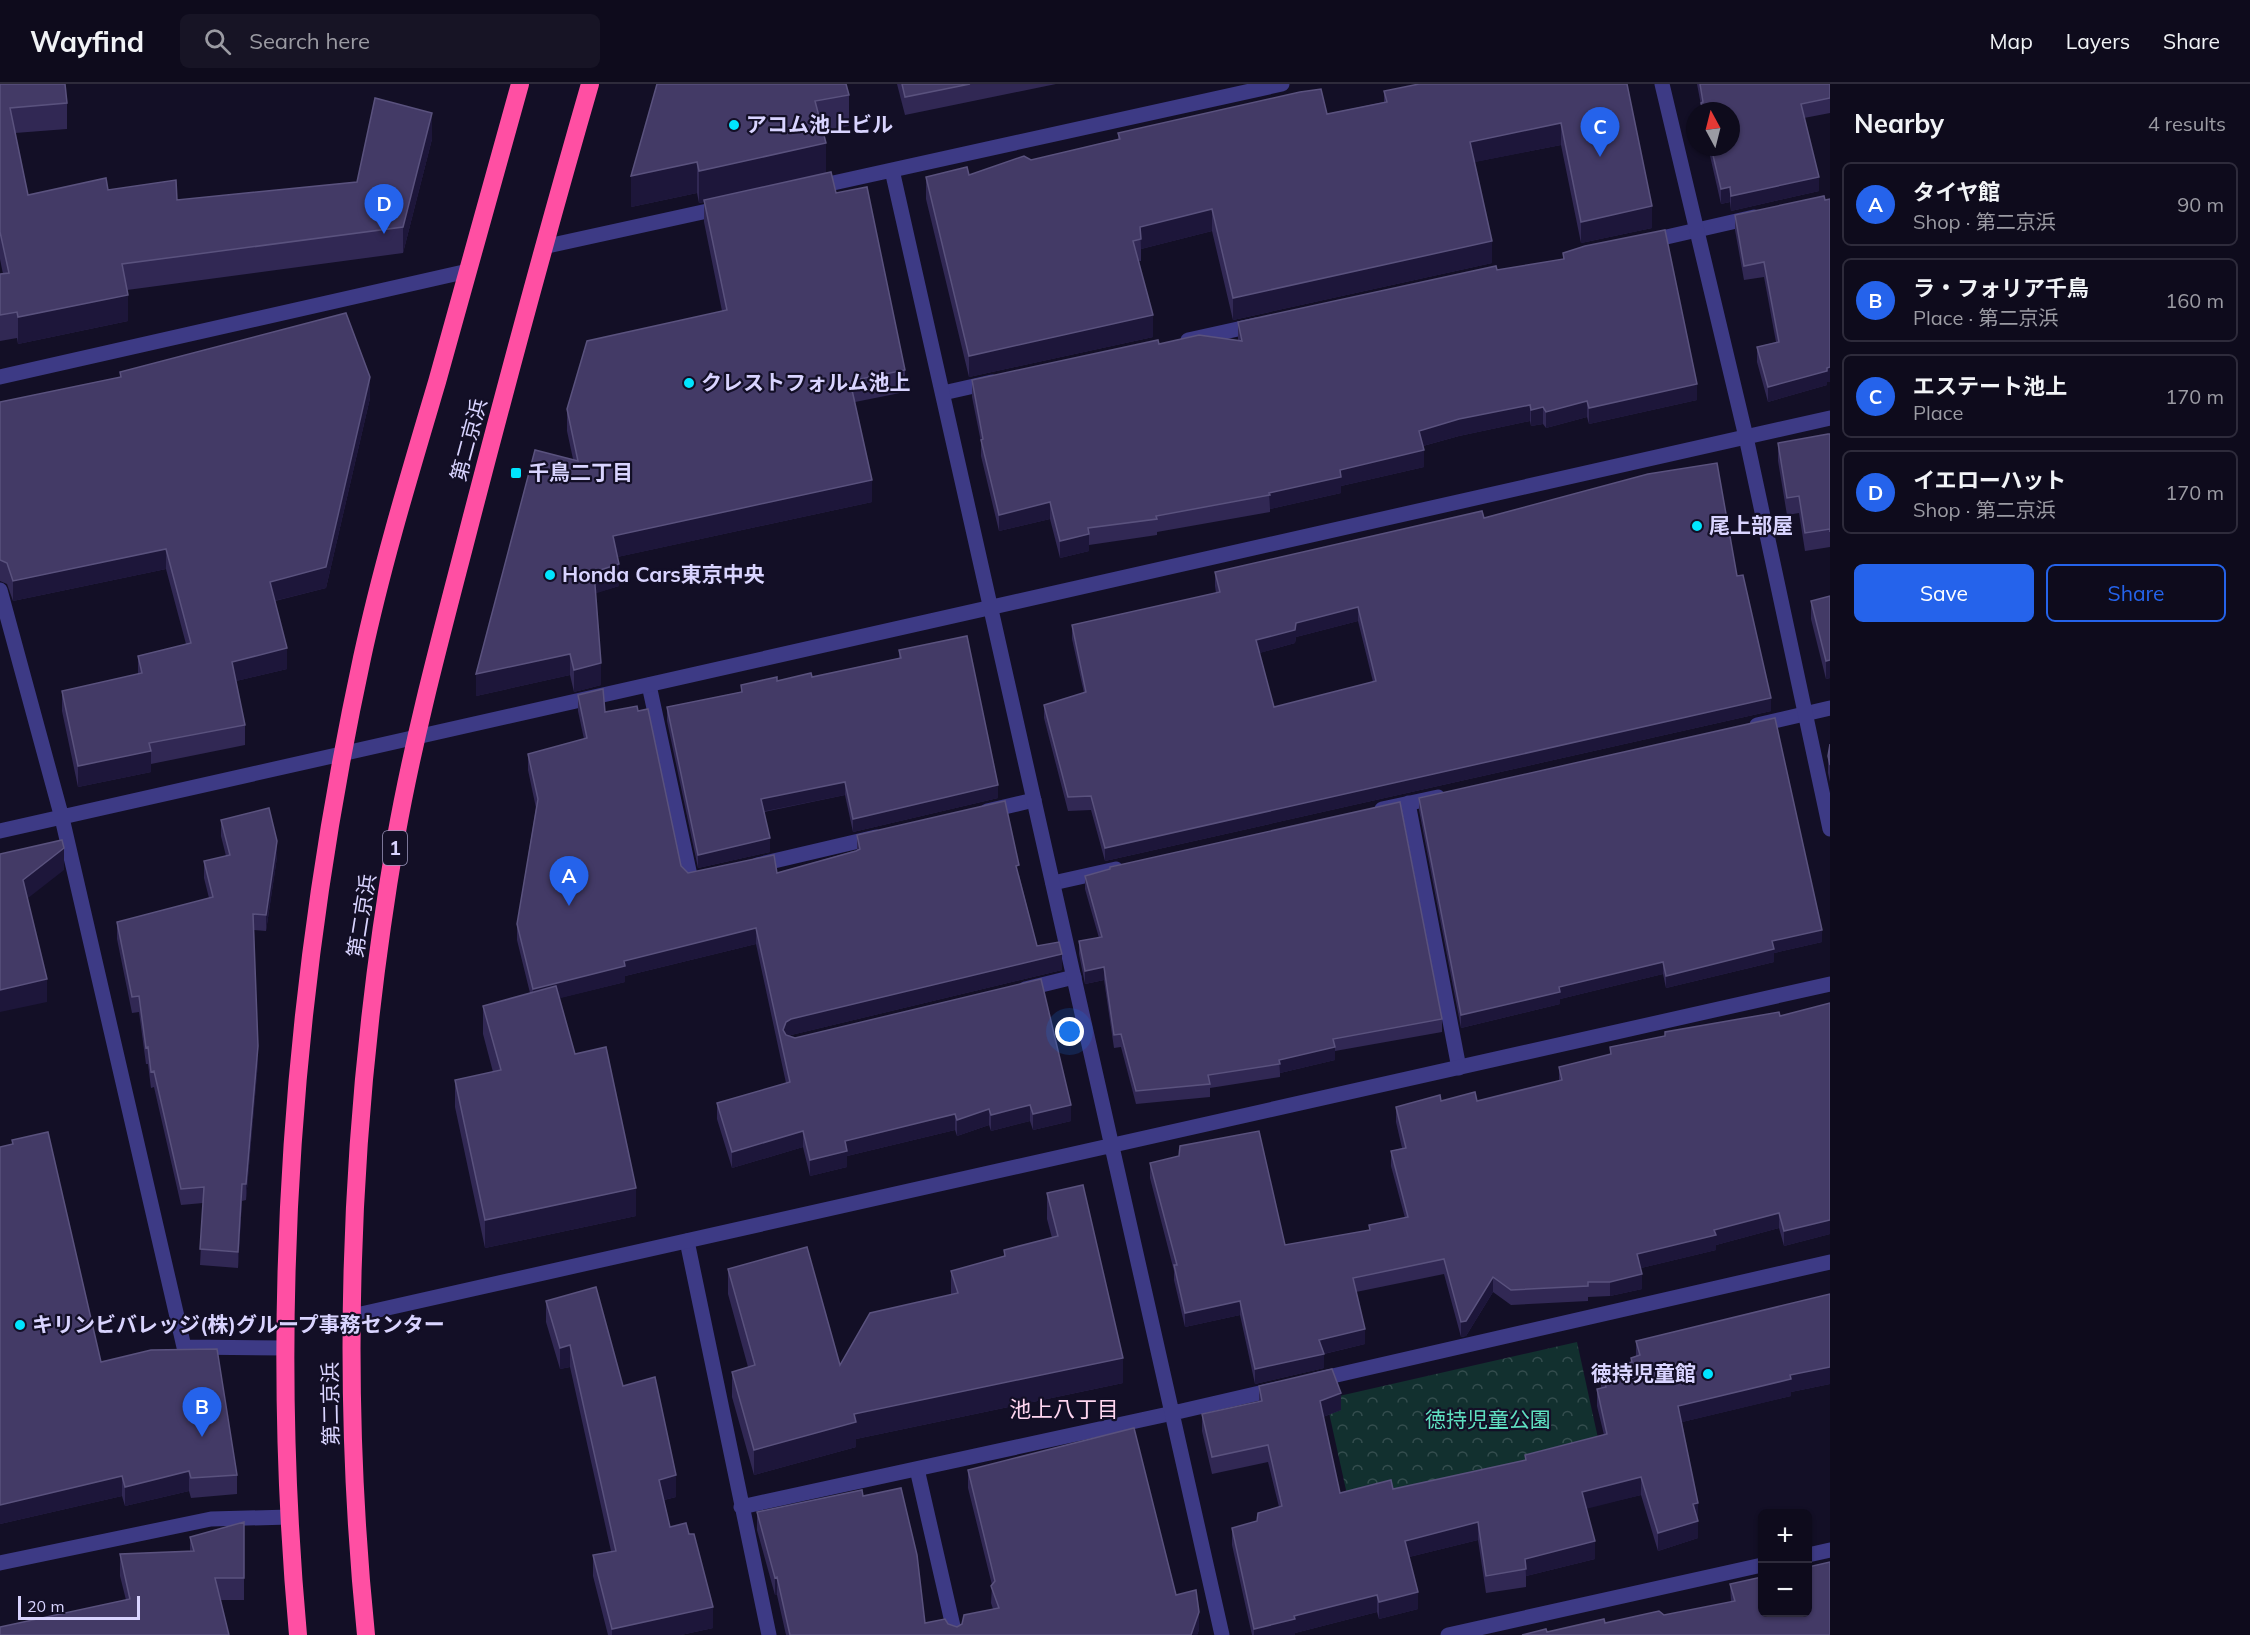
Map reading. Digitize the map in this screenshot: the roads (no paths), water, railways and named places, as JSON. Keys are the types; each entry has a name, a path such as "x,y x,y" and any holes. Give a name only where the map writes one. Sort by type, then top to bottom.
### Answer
{"highway":[{"path":"298,1635 290,1516 285,1348 297,1073 310,953 342,754 363,653 413,461 520,84"},
{"name":"第二京浜","path":"366,1635 354,1455 352,1316 357,1183 378,954 416,738 543,247 590,84"}],"street":[{"path":"801,190 1282,84"},
{"path":"1662,84 1695,231 1746,437 1830,829"},
{"path":"892,170 1222,1635"},
{"path":"543,247 733,205"},
{"path":"1637,243 1774,212"},
{"path":"0,377 468,271"},
{"path":"1174,343 1267,323"},
{"path":"943,393 1012,378"},
{"path":"0,831 1830,418"},
{"path":"0,590 62,818 184,1347 285,1348"},
{"path":"649,686 691,880 714,875"},
{"path":"1746,728 1830,708"},
{"path":"1362,814 1454,793"},
{"path":"977,813 1034,800"},
{"path":"1408,803 1459,1068"},
{"path":"737,870 897,832"},
{"path":"1053,883 1133,865"},
{"path":"1007,993 1074,977"},
{"path":"352,1316 1830,984"},
{"path":"687,1240 768,1635"},
{"path":"741,1507 1173,1413 1830,1262"},
{"path":"917,1469 955,1635"},
{"path":"0,1563 211,1519 290,1516"},
{"path":"1812,1554 1830,1550"},
{"path":"1448,1635 1758,1566"}],"place":[{"name":"アコム池上ビル","path":"734,125"},
{"name":"エステート池上","path":"1600,157"},
{"name":"イエローハット","path":"384,234"},
{"name":"クレストフォルム池上","path":"689,383"},
{"name":"千鳥二丁目","path":"516,473"},
{"name":"尾上部屋","path":"1697,526"},
{"name":"Honda Cars東京中央","path":"550,575"},
{"name":"タイヤ館","path":"569,906"},
{"name":"キリンビバレッジ(株)グループ事務センター","path":"20,1325"},
{"name":"徳持児童館","path":"1708,1374"},
{"name":"ラ・フォリア千鳥","path":"202,1437"}],"district":[{"name":"池上八丁目","path":"1064,1409"}],"park label":[{"name":"徳持児童公園","path":"1488,1420"}]}
